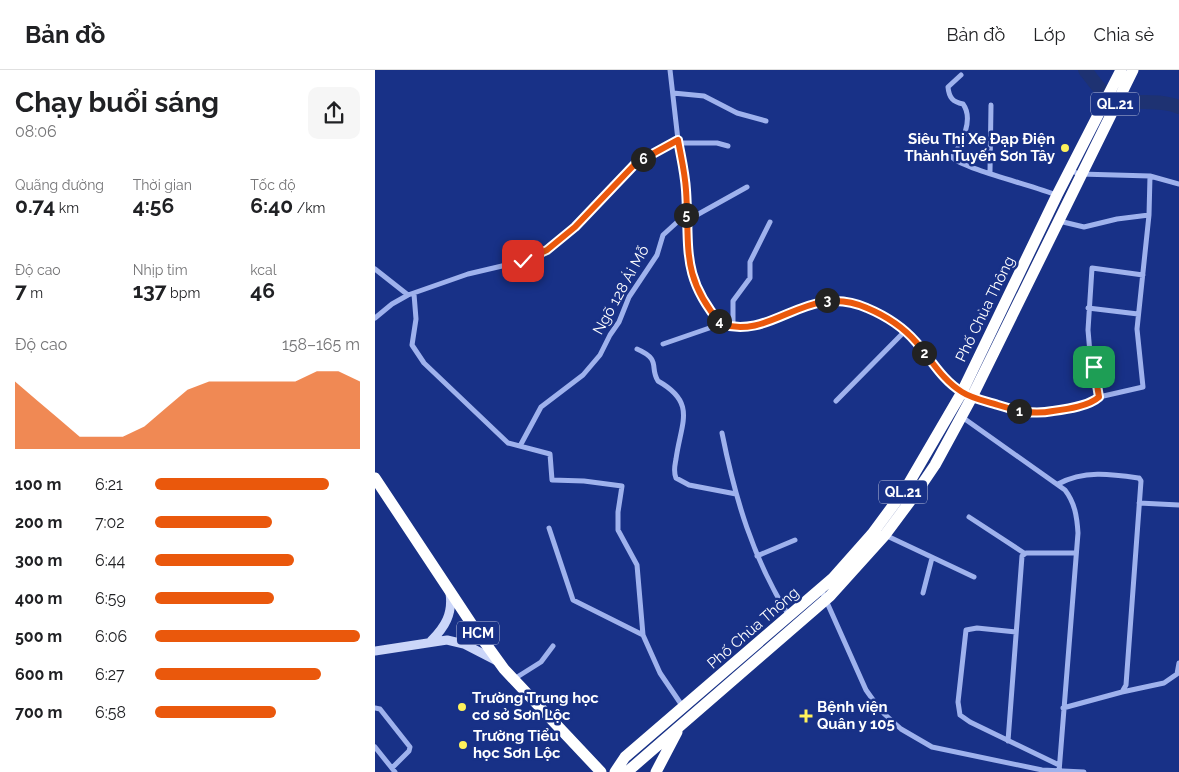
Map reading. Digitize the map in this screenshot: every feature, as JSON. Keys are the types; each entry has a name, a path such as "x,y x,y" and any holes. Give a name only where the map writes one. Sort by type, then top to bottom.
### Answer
{"highway":[{"name":"Phố Chùa Thông","path":"1094,136 1121,70"},
{"name":"Phố Chùa Thông","path":"615,772 625,757 825,600 885,535 967,394 1057,221 1075,172 1133,70"},
{"name":"Phố Chùa Thông","path":"627,772 682,724 691,706 821,589 910,492 962,417 967,394 1057,195 1075,172"},
{"name":"HCM","path":"375,478 450,592 499,662 601,772"},
{"path":"656,772 682,724"}],"street":[{"path":"670,70 678,142 686,190 687,244 693,280 699,294 721,324"},
{"path":"961,75 948,87 949,96 955,102 966,106 966,134 963,142 952,157 965,166 990,172 1057,195"},
{"path":"673,93 704,96 737,113 766,121"},
{"path":"990,172 991,105"},
{"path":"375,318 392,304 411,294 468,274 523,261 547,250 575,227 636,163 678,142 717,143 728,146"},
{"path":"1075,172 1150,176 1179,184"},
{"path":"663,344 721,324 733,326 761,323 810,304 836,300 865,307 883,315 905,331 936,369 967,394 1024,413 1044,413 1092,403 1099,397 1143,387 1138,345 1138,314 1149,215 1150,176"},
{"path":"686,221 747,187"},
{"name":"Ngõ 128 Ái Mỗ","path":"520,446 541,407 583,375 600,355 619,322 629,297 657,255 663,235 686,214"},
{"path":"1057,221 1084,227 1117,219 1149,215"},
{"path":"733,326 733,301 750,278 750,262 771,222"},
{"path":"1099,397 1090,353 1088,308 1092,268 1143,274"},
{"path":"375,269 411,294 416,319 411,342 424,363 507,443 550,454 553,480 584,481 622,486 618,512 618,530 637,565 643,635 660,673 691,706"},
{"path":"1088,308 1138,314"},
{"path":"836,401 905,331"},
{"path":"637,349 648,354 655,366 658,381 670,388 681,399 684,413 674,468 676,478 689,486 736,494"},
{"path":"962,417 1058,484 1071,498 1077,516 1076,553 1059,769"},
{"path":"722,433 736,494 761,568 789,616"},
{"path":"1058,484 1079,475 1116,475 1139,478 1141,481 1126,685 1122,692"},
{"path":"1139,503 1179,505"},
{"path":"969,517 1024,553 1076,553"},
{"path":"549,528 573,600 643,635"},
{"path":"885,535 974,577"},
{"path":"757,556 795,540"},
{"path":"1008,741 1021,562 1024,553"},
{"path":"923,593 932,558"},
{"path":"821,589 866,690 881,711 901,728 932,746 1042,770 1059,769 1084,772"},
{"path":"431,642 448,619 451,606 450,592"},
{"path":"1016,632 977,628 966,630 958,702 960,715 1059,769"},
{"path":"375,651 431,642 456,641 499,662"},
{"path":"514,679 541,662 553,646"},
{"path":"1063,708 1164,683 1177,674 1179,663"},
{"path":"375,708 380,710 410,747 394,770 375,746"}],"waterway":[{"path":"1085,70 1100,89 1115,98 1123,101 1161,103 1179,107"}],"place":[{"name":"Siêu Thị Xe Đạp Điện Thành Tuyến Sơn Tây","path":"1065,148"},
{"name":"Trường Trung học cơ sở Sơn Lộc","path":"462,707"},
{"name":"Bệnh viện Quân y 105","path":"806,716"},
{"name":"Trường Tiểu học Sơn Lộc","path":"463,745"}],"route":[{"path":"523,261 547,250 575,227 636,163 678,140 686,190 689,265 699,294 721,324 747,326 761,323 781,317 821,300 851,302 883,315 902,328 917,343 936,369 962,392 972,397 1024,413 1044,413 1092,403 1099,397 1094,367"}]}
